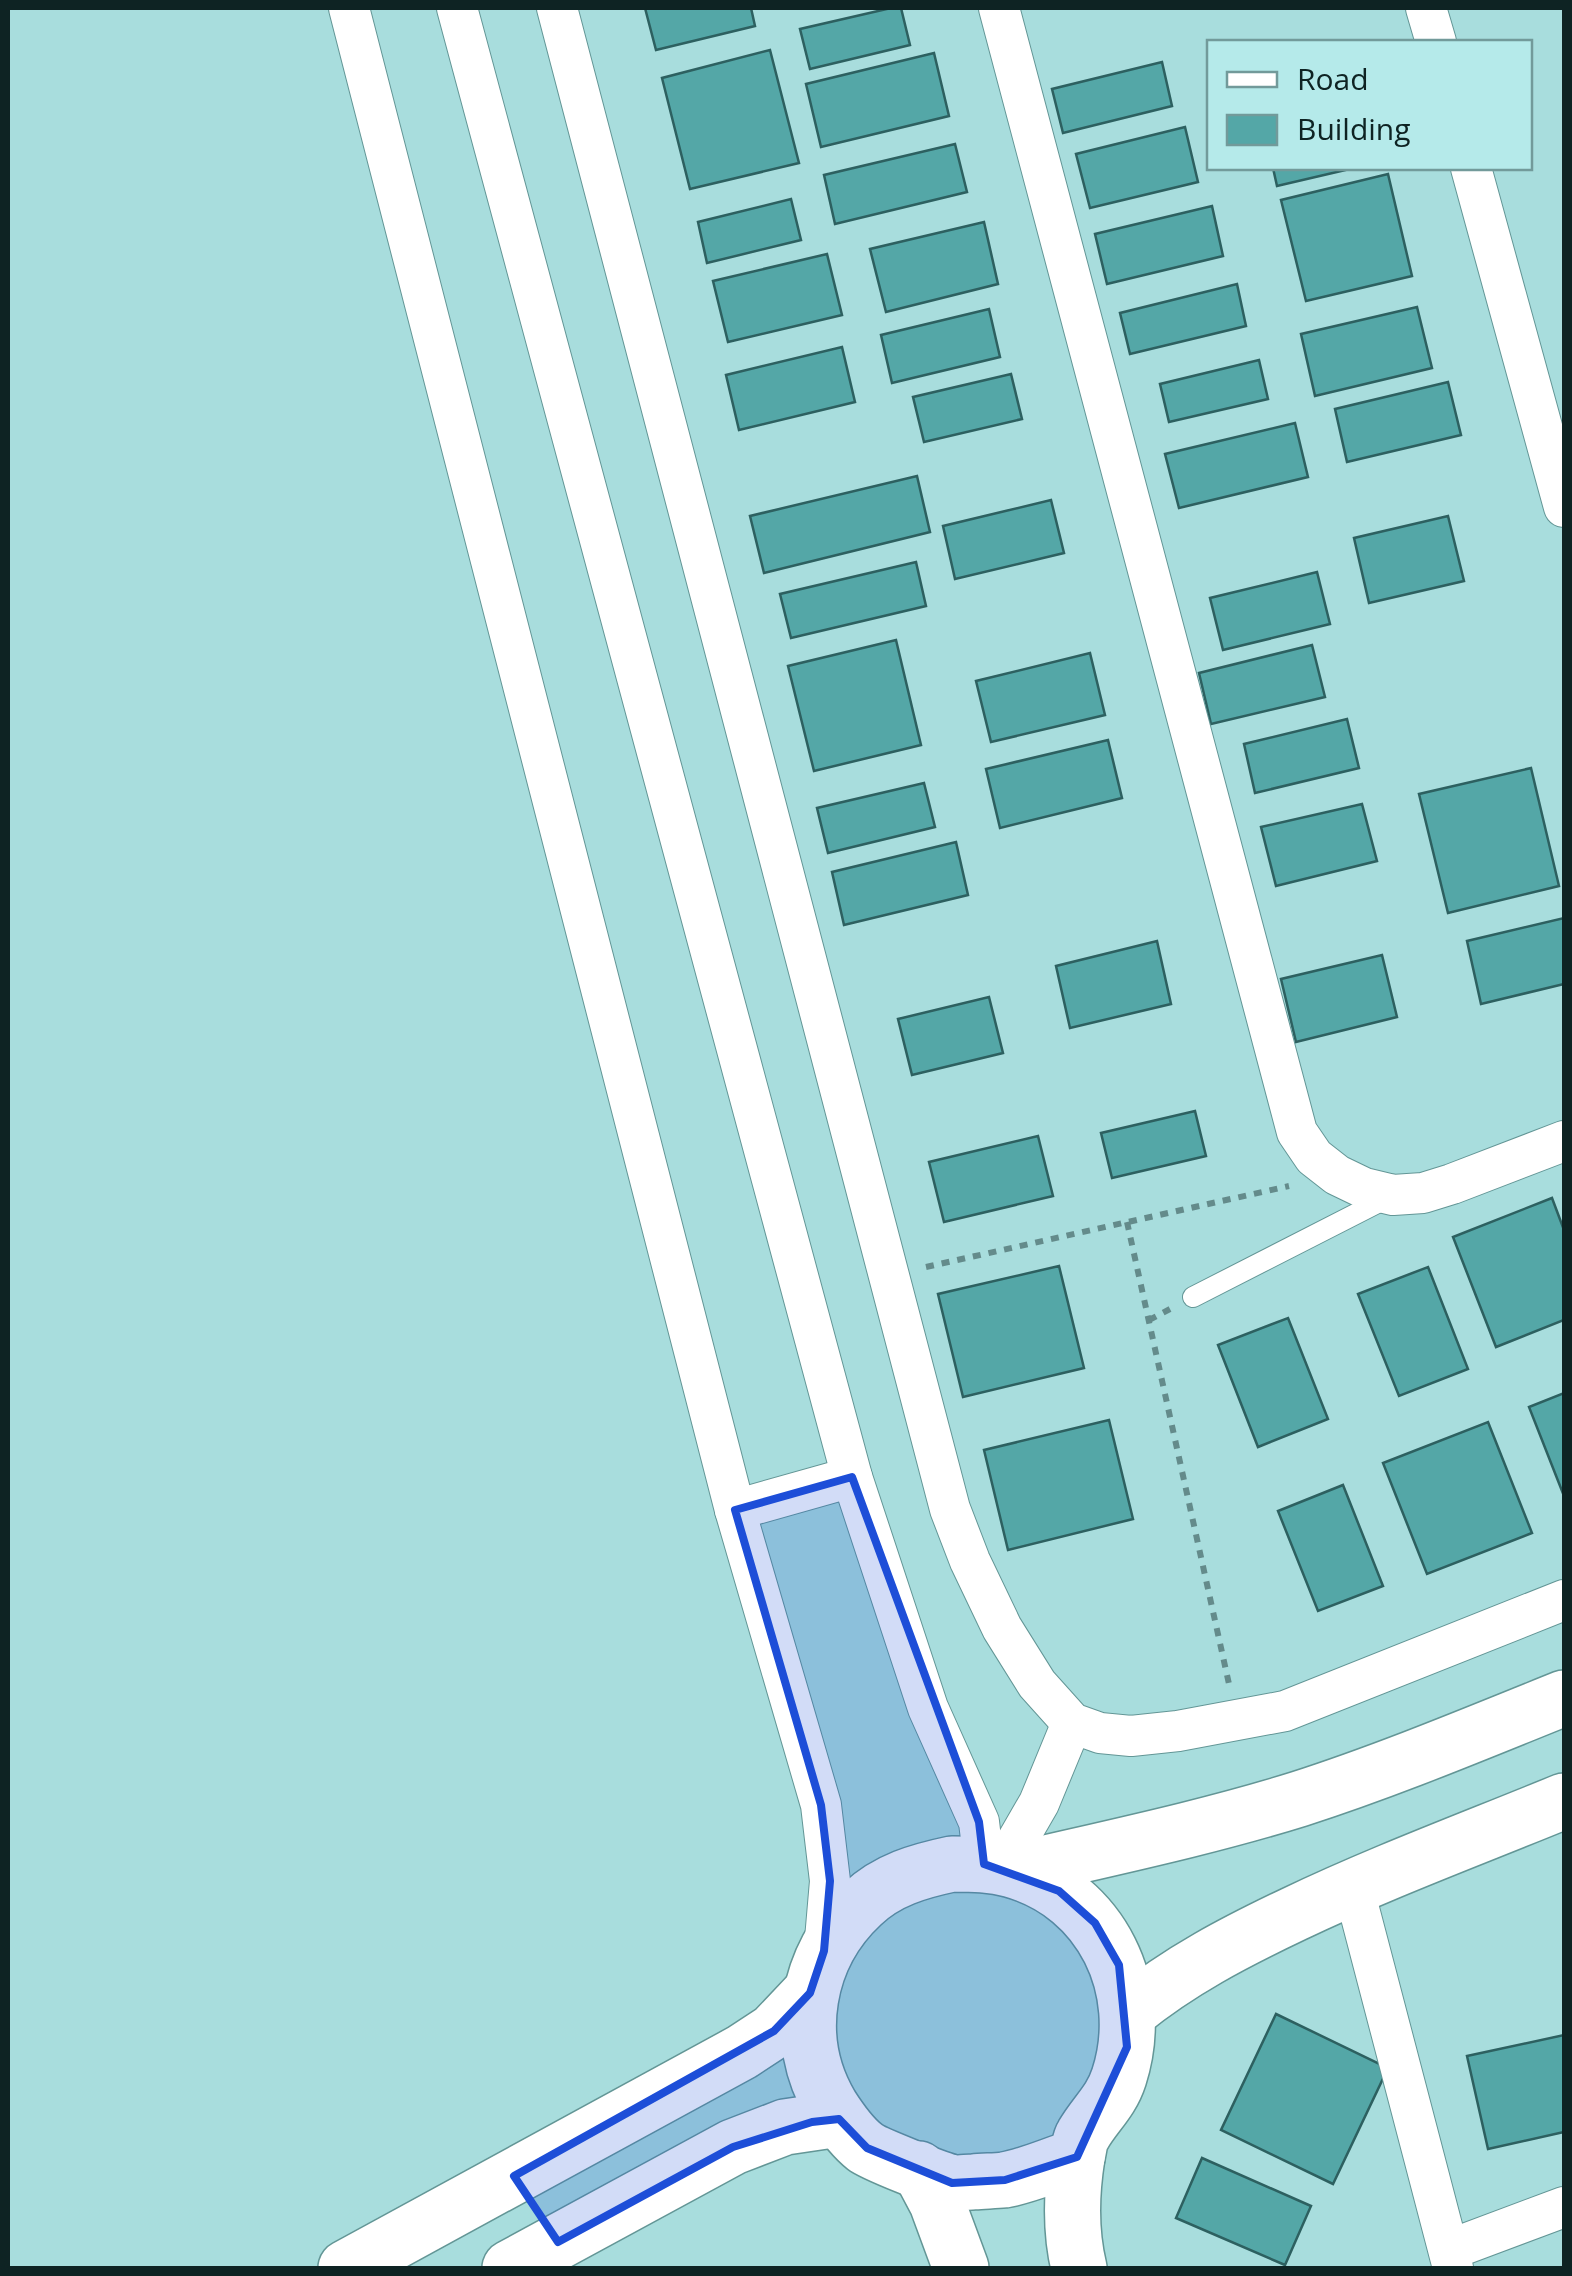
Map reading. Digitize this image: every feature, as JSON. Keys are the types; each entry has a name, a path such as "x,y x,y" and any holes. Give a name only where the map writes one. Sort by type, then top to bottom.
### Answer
{"street":[{"path":"349,8 735,1510 821,1804 830,1881 829,1916 807,2026 822,2090 839,2120 867,2148 952,2183 1005,2180 1077,2157"},
{"path":"457,8 852,1477 928,1708 1000,1867 1059,1891 1094,1924 1118,1965 1128,2012 1127,2047 1118,2080 1103,2110 1081,2137 1072,2188 1079,2268"},
{"path":"557,8 950,1509 1002,1628 1037,1684 1072,1723 1100,1733 1130,1736 1178,1731 1285,1711 1564,1600"},
{"path":"999,8 1297,1132 1314,1156 1337,1176 1364,1188 1394,1194 1438,1189 1564,1140"},
{"path":"1426,8 1435,40"},
{"path":"1472,170 1564,507"},
{"path":"735,1510 852,1477"},
{"path":"346,2268 774,2031 817,1972 842,1924 864,1901 890,1883 920,1870 952,1864 1000,1867 1205,1826 1298,1800 1389,1768 1564,1698"},
{"path":"1000,1867 1039,1803 1072,1723"},
{"path":"1128,2012 1206,1958 1353,1886 1564,1801"},
{"path":"1353,1886 1451,2259 1564,2207"},
{"path":"510,2268 746,2141 785,2126 839,2120"},
{"path":"919,2169 962,2268"},
{"path":"514,2176 558,2242"}],"lane":[{"path":"1193,1297 1394,1194"}],"path":[{"path":"890,1275 1337,1176"},
{"path":"1127,1222 1237,1719"}],"highlighted area":[{"path":"852,1477 979,1822 984,1864 1059,1891 1095,1923 1119,1965 1127,2047 1077,2157 1005,2180 952,2183 867,2148 839,2119 812,2122 733,2147 558,2242 514,2176 774,2031 810,1993 824,1951 830,1881 821,1805 735,1510"}],"building":[{"path":"645,8 751,8 755,26 656,50"},
{"path":"901,8 910,45 810,69 800,29"},
{"path":"770,50 799,163 690,189 662,78"},
{"path":"934,53 949,116 821,147 806,84"},
{"path":"1162,62 1172,106 1063,133 1052,89"},
{"path":"1185,127 1198,182 1090,208 1076,154"},
{"path":"955,144 967,192 835,224 824,175"},
{"path":"1273,170 1345,170 1277,186"},
{"path":"1388,174 1412,276 1306,301 1281,200"},
{"path":"791,199 801,240 707,263 698,222"},
{"path":"1212,206 1223,256 1107,284 1095,234"},
{"path":"984,222 998,284 886,312 870,249"},
{"path":"827,254 842,315 728,342 713,281"},
{"path":"1237,284 1246,326 1130,354 1120,313"},
{"path":"1417,307 1432,368 1315,396 1301,334"},
{"path":"989,309 1000,357 892,383 881,335"},
{"path":"842,347 855,402 739,430 726,375"},
{"path":"1259,360 1268,399 1169,422 1160,384"},
{"path":"1011,374 1022,419 924,442 913,397"},
{"path":"1448,382 1461,435 1347,462 1335,409"},
{"path":"1295,423 1308,477 1179,508 1165,454"},
{"path":"917,476 930,532 764,573 750,516"},
{"path":"1051,500 1064,553 955,579 943,526"},
{"path":"1448,516 1464,581 1369,603 1354,538"},
{"path":"916,562 926,606 791,638 780,594"},
{"path":"1317,572 1330,624 1223,650 1210,598"},
{"path":"896,640 921,745 814,771 788,666"},
{"path":"1312,645 1325,697 1211,724 1199,673"},
{"path":"1090,653 1105,715 991,742 976,681"},
{"path":"1347,719 1359,768 1255,793 1244,744"},
{"path":"1108,740 1122,798 1000,828 986,769"},
{"path":"1531,768 1559,886 1448,913 1419,794"},
{"path":"924,783 935,827 828,853 817,808"},
{"path":"1362,804 1377,861 1276,886 1261,827"},
{"path":"956,842 968,895 844,925 832,872"},
{"path":"1564,918 1564,984 1481,1004 1467,941"},
{"path":"1157,941 1171,1004 1070,1028 1056,966"},
{"path":"1382,955 1397,1017 1296,1042 1281,979"},
{"path":"989,997 1003,1053 912,1075 898,1019"},
{"path":"1195,1111 1206,1156 1112,1178 1101,1133"},
{"path":"1038,1136 1053,1196 944,1222 929,1162"},
{"path":"1552,1198 1564,1230 1564,1320 1496,1347 1453,1237"},
{"path":"1059,1266 1084,1368 963,1397 938,1294"},
{"path":"1428,1267 1468,1369 1399,1396 1358,1294"},
{"path":"1288,1318 1328,1419 1258,1447 1218,1345"},
{"path":"1564,1393 1564,1496 1529,1407"},
{"path":"1109,1420 1133,1519 1008,1550 984,1450"},
{"path":"1488,1422 1532,1533 1427,1574 1383,1463"},
{"path":"1343,1485 1383,1586 1318,1611 1278,1511"},
{"path":"1276,2014 1388,2068 1333,2184 1221,2130"},
{"path":"1564,2035 1564,2132 1488,2149 1467,2056"},
{"path":"1202,2158 1311,2206 1285,2265 1176,2218"}]}
